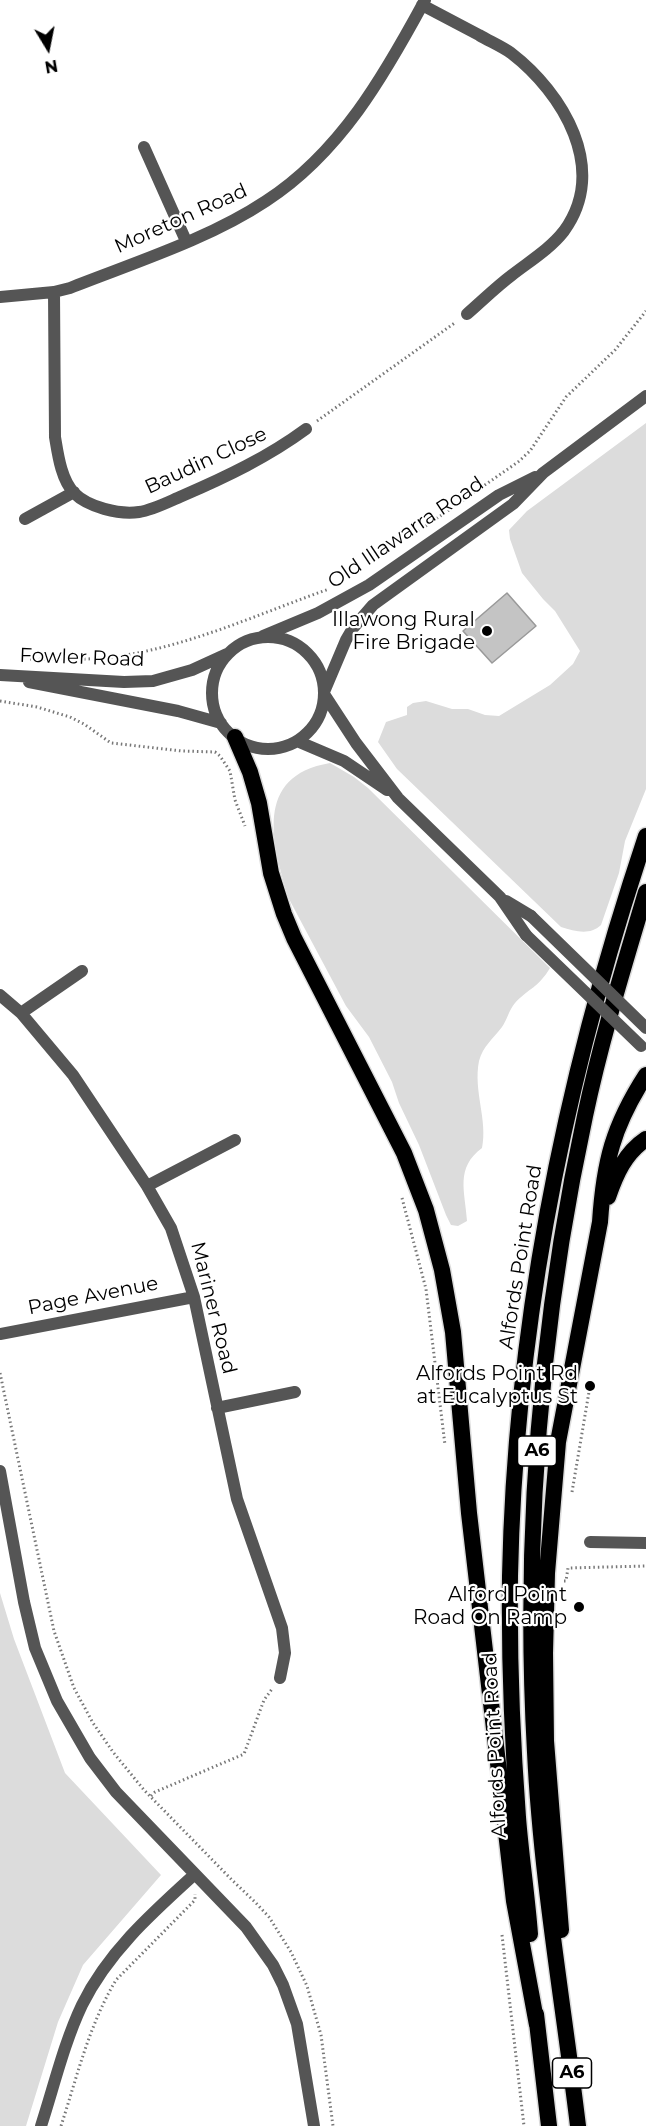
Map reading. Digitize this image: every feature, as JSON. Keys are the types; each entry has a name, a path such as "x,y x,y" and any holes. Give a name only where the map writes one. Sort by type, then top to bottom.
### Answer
{"highway":[{"path":"234,737 250,771 259,803 271,873 284,914 404,1153 426,1210 442,1270 455,1355 469,1514 514,1901 537,2025"},
{"name":"Alfords Point Road","path":"549,2126 537,2025 517,1797 511,1685 511,1547 519,1422 535,1289 565,1126 595,1005 646,836"},
{"name":"Alfords Point Road","path":"578,2126 548,1903 534,1744 531,1576 538,1428 558,1265 577,1155 600,1050 646,892"},
{"path":"565,2020 560,1901 546,1741 546,1583 552,1500 558,1442 600,1222 602,1186 612,1141 623,1113 646,1076"},
{"path":"600,1222 620,1167 635,1147 646,1139"}],"street":[{"name":"Moreton Road","path":"0,297 54,292 70,288 186,241 265,202 311,164 335,140 363,106 375,89 423,2"},
{"path":"423,2 508,51 529,68 547,88 570,124 578,142 582,160 583,181 579,203 563,231 549,247 511,275 467,314"},
{"path":"144,147 186,241"},
{"path":"26,519 74,492 59,460 55,437 54,292"},
{"name":"Old Illawarra Road","path":"324,693 350,634 373,604 513,504 543,473 646,396"},
{"name":"Baudin Close","path":"74,492 98,506 123,513 148,510 258,460 280,448 306,429"},
{"name":"Old Illawarra Road","path":"256,638 318,613 369,585 499,495 543,473"},
{"path":"270,637 284,639 308,653 322,677 324,693 321,712 311,729 297,741 281,747 265,748 249,745 234,737 221,723 214,706 213,687 218,669 229,653 256,638 270,637"},
{"name":"Fowler Road","path":"0,675 124,682 153,681 192,670 229,653"},
{"name":"Fowler Road","path":"0,675 178,711 221,723"},
{"path":"324,693 356,743 398,798 500,897 526,935 643,1048"},
{"path":"297,741 344,761 398,798"},
{"path":"500,897 531,916 646,1028"},
{"path":"21,1013 82,971"},
{"name":"Mariner Road","path":"0,995 21,1013 73,1075 147,1186 171,1228 194,1297 237,1499 282,1628 285,1653 280,1678"},
{"path":"147,1186 235,1140"},
{"name":"Page Avenue","path":"0,1334 194,1297"},
{"path":"217,1408 295,1392"},
{"path":"0,1471 24,1602 35,1648 57,1701 105,1779 246,1927 273,1965 297,2024 314,2126"},
{"path":"590,1542 646,1543"},
{"path":"41,2126 73,2026 92,1987 116,1952 134,1932 195,1874"}],"path":[{"path":"402,544 518,462 530,451 566,397 615,350 646,311"},
{"path":"306,429 467,314"},
{"path":"30,659 113,657 154,648 232,625 333,588"},
{"path":"0,701 37,707 70,717 111,743 182,751 215,752 230,771 235,800 249,835"},
{"path":"401,1194 426,1289 445,1450"},
{"path":"0,1372 48,1607 59,1651 74,1688 93,1723 113,1752 150,1796 255,1902 274,1925 291,1952 307,1986 319,2027 333,2126"},
{"path":"570,1502 591,1386"},
{"path":"562,1571 563,1581 566,1581 568,1568 646,1566"},
{"path":"150,1796 244,1754 264,1700 280,1678"},
{"path":"61,2126 91,2031 107,1994 123,1973 195,1900 195,1874"},
{"path":"501,1926 524,2126"}],"shaded area":[{"path":"646,423 646,789 625,841 619,873 601,925 592,931 577,931 561,927 397,769 378,742 386,722 407,715 407,707 413,703 426,701 452,709 468,709 485,715 499,716 550,685 573,664 580,651 555,611 522,573 509,530 527,511"},
{"path":"330,763 368,788 550,968 537,984 515,1003 479,1061 482,1148 468,1164 465,1172 467,1221 458,1226 451,1225 392,1082 369,1037 346,1006 289,899 283,878 274,835 274,815 279,797 289,782 305,770"},
{"path":"0,1593 14,1639 65,1773 161,1875 83,1965 58,2022 26,2126 0,2126"}],"building":[{"path":"507,593 536,626 492,663 463,631"}],"place":[{"name":"Illawong Rural Fire Brigade","path":"487,631"},
{"name":"Alfords Point Rd at Eucalyptus St","path":"590,1386"},
{"name":"Alford Point Road On Ramp","path":"579,1607"}]}
